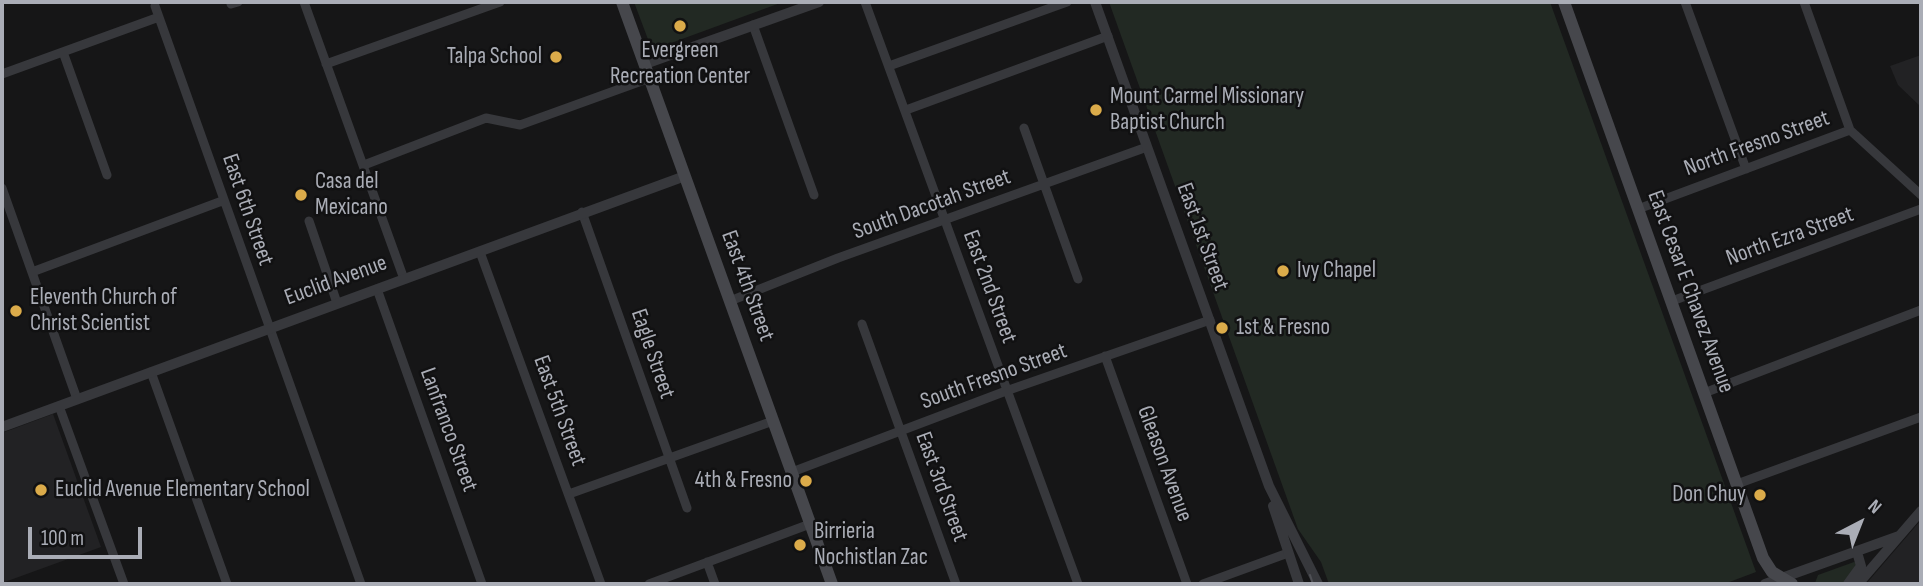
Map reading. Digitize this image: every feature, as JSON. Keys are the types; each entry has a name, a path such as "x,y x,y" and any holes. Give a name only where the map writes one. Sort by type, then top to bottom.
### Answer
{"main road":[{"name":"East 4th Street","path":"622,2 832,584"},
{"name":"East Cesar E Chavez Avenue","path":"1564,2 1763,558 1783,582"}],"street":[{"path":"304,2 404,279"},
{"path":"326,64 499,2"},
{"path":"645,64 819,2"},
{"name":"East 2nd Street","path":"865,2 1078,584"},
{"path":"888,66 1068,2"},
{"name":"East 1st Street","path":"1095,2 1269,486 1299,584"},
{"path":"1685,2 1746,169"},
{"path":"1804,2 1850,130 1921,195"},
{"name":"East 6th Street","path":"155,6 222,201 361,584"},
{"path":"2,74 159,17"},
{"path":"753,26 814,195"},
{"path":"906,110 1108,36"},
{"path":"63,52 107,175"},
{"path":"364,165 486,118 520,125 650,78"},
{"path":"1024,128 1078,279"},
{"name":"North Fresno Street","path":"1638,209 1850,130"},
{"name":"South Dacotah Street","path":"730,301 838,258 945,222 1147,147"},
{"name":"Euclid Avenue","path":"2,427 685,176"},
{"path":"2,188 77,399"},
{"path":"32,272 222,201"},
{"name":"North Ezra Street","path":"1672,301 1921,209"},
{"name":"Eagle Street","path":"582,212 687,508"},
{"path":"309,221 337,303"},
{"name":"East 5th Street","path":"480,252 601,584"},
{"name":"Lanfranco Street","path":"377,289 482,584"},
{"path":"1704,393 1921,310"},
{"name":"South Fresno Street","path":"792,472 1006,391 1209,320"},
{"name":"East 3rd Street","path":"862,324 956,584"},
{"name":"Gleason Avenue","path":"1105,356 1187,584"},
{"path":"150,372 227,584"},
{"path":"59,406 124,584"},
{"path":"1737,484 1921,417"},
{"path":"569,494 773,421"},
{"name":"East 1st Street","path":"1269,486 1318,584"},
{"path":"1858,584 1921,511"},
{"path":"649,584 810,524"},
{"path":"1765,584 1783,582 1899,536"},
{"path":"1848,584 1861,566 1857,552"},
{"path":"1203,584 1288,553"},
{"path":"707,562 715,584"}],"shaded area":[{"name":"Evergreen Recreation Center","path":"634,2 783,2 652,50"},
{"path":"1109,2 1550,2 1756,572 1724,584 1329,584 1321,562 1298,529"},
{"path":"1921,55 1921,107 1898,85 1890,66"},
{"name":"Euclid Avenue Elementary School","path":"53,414 101,547 2,583 2,433"},
{"path":"1921,520 1921,584 1866,584"},
{"path":"1857,563 1844,584 1815,583 1818,575"}],"tram line":[{"path":"1310,575 1313,584"}],"place":[{"name":"Evergreen Recreation Center","path":"680,26"},
{"name":"Talpa School","path":"556,57"},
{"name":"Mount Carmel Missionary Baptist Church","path":"1096,110"},
{"name":"Casa del Mexicano","path":"301,195"},
{"name":"Ivy Chapel","path":"1283,271"},
{"name":"Eleventh Church of Christ Scientist","path":"16,311"},
{"name":"1st & Fresno","path":"1222,328"},
{"name":"4th & Fresno","path":"806,481"},
{"name":"Euclid Avenue Elementary School","path":"41,490"},
{"name":"Don Chuy","path":"1760,495"},
{"name":"Birrieria Nochistlan Zac","path":"800,545"}]}
